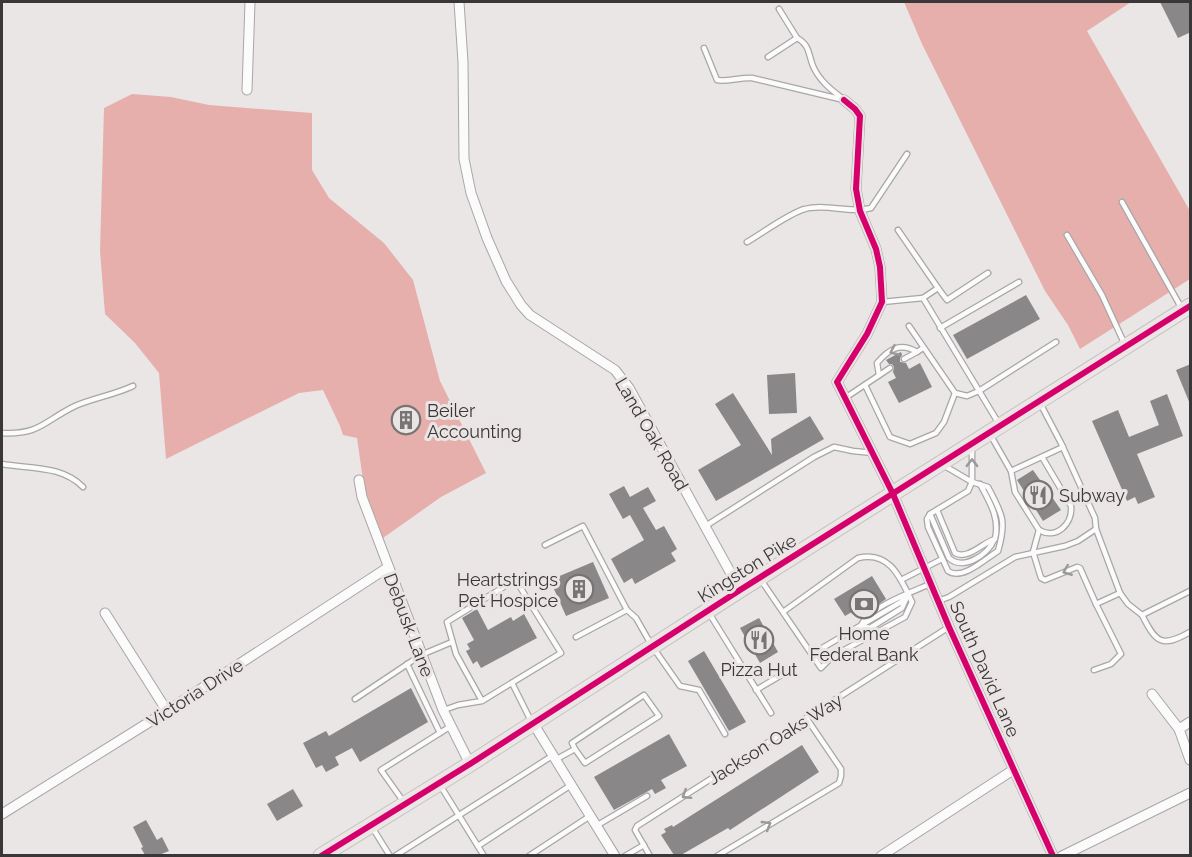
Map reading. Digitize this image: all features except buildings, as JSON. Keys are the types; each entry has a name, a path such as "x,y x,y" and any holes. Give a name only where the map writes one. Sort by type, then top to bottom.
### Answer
{"main road":[{"name":"Kingston Pike","path":"321,855 470,764 708,610 1187,309"}],"street":[{"path":"247,90 250,2"},
{"name":"Land Oak Road","path":"459,2 463,62 464,159 471,193 506,281 520,305 530,315 615,370 629,388 740,590"},
{"path":"844,100 860,116 856,189 860,211 876,249 880,267 882,302 867,334 837,382 845,398"},
{"name":"South David Lane","path":"845,398 893,494 949,627 1053,855"},
{"name":"Debusk Lane","path":"359,480 362,497 387,568 421,655 443,711 470,764"},
{"name":"Victoria Drive","path":"2,814 167,711 387,568"},
{"path":"105,613 167,711"},
{"path":"1152,694 1179,729 1191,760"},
{"path":"1179,729 1191,722"},
{"path":"533,723 615,855"},
{"path":"881,855 1013,770"},
{"path":"1062,855 1191,793"}],"lane":[{"path":"778,9 797,38 807,46 813,66 824,84 844,100"},
{"path":"768,57 797,38"},
{"path":"704,48 717,80 752,78 844,100"},
{"path":"747,242 804,209 860,211 871,208 907,154"},
{"path":"1122,202 1187,309"},
{"path":"898,230 947,300 988,273"},
{"path":"1067,235 1102,295 1126,347"},
{"path":"940,328 1019,282"},
{"path":"882,302 923,298 938,288"},
{"path":"923,298 979,391 1011,471 1015,492 1039,530 1044,533 1057,533 1067,525 1072,513 1071,506 1042,457"},
{"path":"909,326 955,393 966,396 979,391 1056,342"},
{"path":"879,375 877,363 885,354 907,346 917,352"},
{"path":"904,359 923,348"},
{"path":"845,398 890,368"},
{"path":"864,385 890,436 910,444 936,433 944,422 955,393"},
{"path":"2,433 35,430 75,406 115,394 132,386"},
{"path":"1040,402 1095,518 1096,529 1120,593 1128,604 1142,615 1152,634 1162,641 1176,640 1191,632"},
{"path":"941,464 972,482 988,487 1004,522 998,551 961,574 948,571 927,519 930,514 968,491 972,482 972,444"},
{"path":"704,527 814,457 834,447 873,453"},
{"path":"1011,471 1063,447"},
{"path":"2,464 57,471 83,487"},
{"path":"930,514 949,558 961,565 970,561 988,550 995,539 997,530 996,516 980,484"},
{"path":"937,510 955,552 960,555 967,554 995,539"},
{"path":"545,545 583,526 627,610 636,618 680,686 699,690 725,734"},
{"path":"938,601 949,597 1015,557 1065,546 1078,541 1096,529"},
{"path":"1039,530 1033,552 1041,578 1045,580 1077,567 1080,568 1121,654 1111,664 1094,670"},
{"path":"759,578 821,668 832,656 905,616 912,602 893,567 873,556 858,558 783,612"},
{"path":"901,580 942,559"},
{"path":"443,711 458,705 482,701 561,653 516,584 510,583 447,622 456,654 482,701"},
{"path":"812,654 861,626 863,620 898,598 930,584"},
{"path":"1142,615 1191,591"},
{"path":"1096,604 1120,593"},
{"path":"861,626 870,628 903,608 908,594"},
{"path":"576,637 627,610"},
{"path":"708,610 771,713"},
{"name":"Jackson Oaks Way","path":"644,845 635,830 636,826 949,627"},
{"path":"355,699 421,655 452,642"},
{"path":"407,664 440,733"},
{"path":"756,690 789,670"},
{"path":"512,683 533,723"},
{"path":"644,695 659,716 585,763 575,748 572,743 644,695"},
{"path":"717,855 839,783 841,770 807,719"},
{"path":"405,803 381,770 451,726"},
{"path":"370,825 393,855 554,758 575,748"},
{"path":"439,782 484,855"},
{"path":"478,846 571,786"},
{"path":"596,826 647,796"},
{"path":"529,855 590,816"},
{"path":"625,855 644,845 650,855"}],"shaded area":[{"path":"904,2 1131,2 1087,31 1190,211 1190,279 1080,349 1068,325 1045,291 922,44"},
{"path":"132,94 171,97 209,105 312,113 312,170 329,198 384,243 413,280 440,381 486,473 441,497 383,538 364,487 357,438 343,435 323,390 299,393 166,459 159,373 135,343 105,314 100,251 104,108"}],"cycle path":[{"path":"844,100 860,116 856,189 860,211 876,249 880,267 882,302 867,334 837,382 893,494 949,627 1053,856"},
{"path":"321,856 470,764 740,590 1190,306"}],"place":[{"name":"Beiler Accounting","path":"406,420"},
{"name":"Subway","path":"1038,495"},
{"name":"Heartstrings Pet Hospice","path":"579,589"},
{"name":"Home Federal Bank","path":"864,604"},
{"name":"Pizza Hut","path":"759,640"}]}
